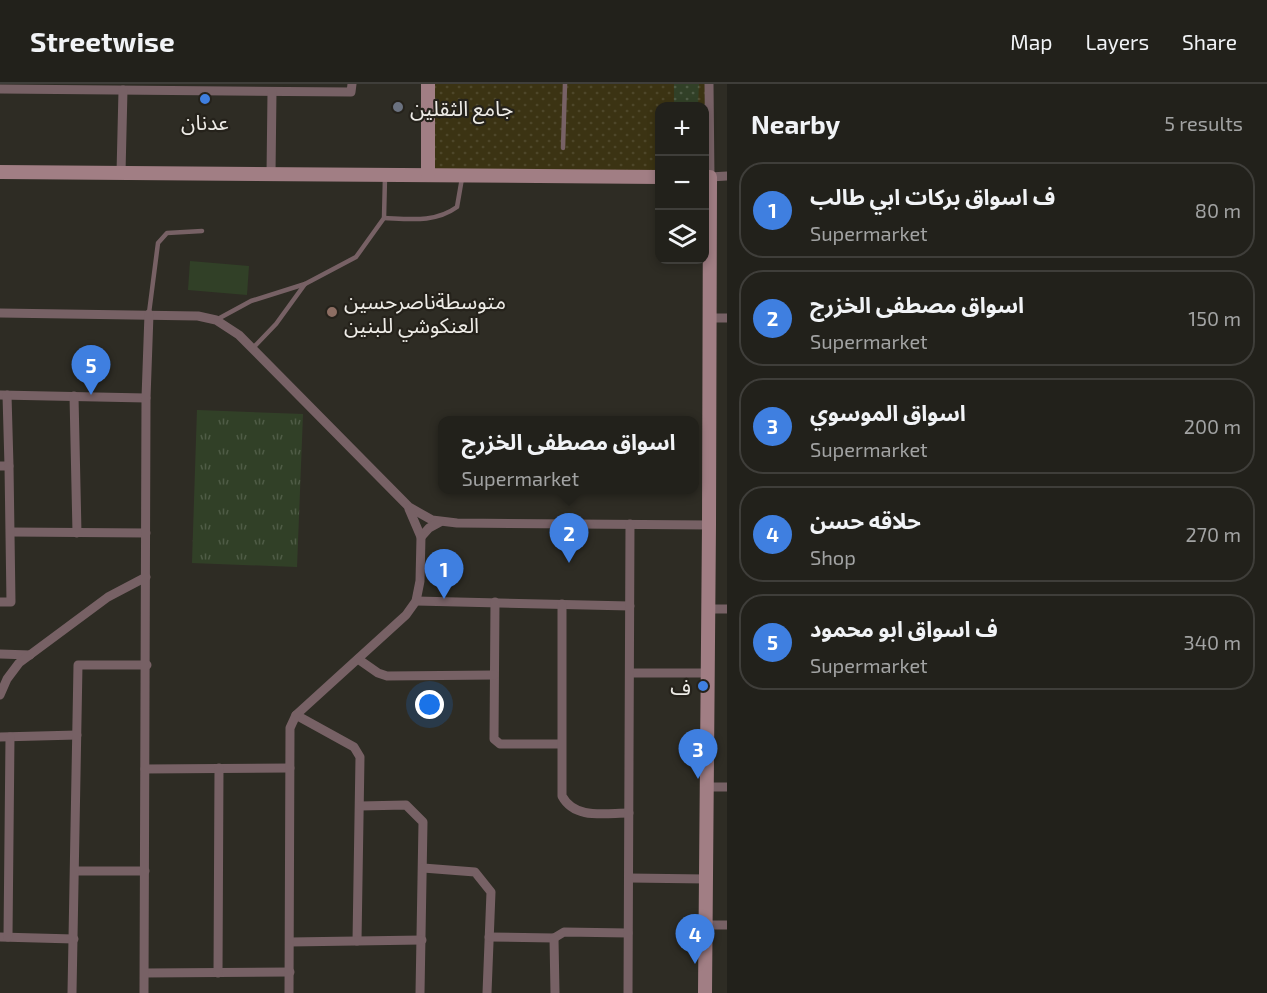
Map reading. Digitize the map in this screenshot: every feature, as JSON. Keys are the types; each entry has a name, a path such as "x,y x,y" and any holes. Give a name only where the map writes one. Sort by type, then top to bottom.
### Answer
{"street":[{"path":"0,89 14,87 123,90 152,87 272,92 351,92 352,84"},
{"path":"428,84 428,175"},
{"path":"707,156 709,84"},
{"path":"121,173 123,90"},
{"path":"271,174 272,92"},
{"path":"0,172 655,177"},
{"path":"709,177 727,176"},
{"path":"705,993 709,609 710,318 708,210"},
{"path":"0,313 148,314 198,316 216,320 232,329 253,348 403,501 424,516 440,522 709,525"},
{"path":"144,993 148,314"},
{"path":"710,318 727,318"},
{"path":"0,602 11,602 11,532 5,466 3,395 146,398"},
{"path":"75,396 77,533"},
{"path":"290,993 290,728 296,715 406,615 416,601 420,581 421,537 414,518 403,501"},
{"path":"421,537 429,528 440,522"},
{"path":"628,993 630,524"},
{"path":"11,532 146,533"},
{"path":"0,695 13,671 30,655 108,597 146,577"},
{"path":"416,601 630,606"},
{"path":"495,602 493,734 495,741 503,744 561,744"},
{"path":"562,604 560,789 562,796 567,804 581,813 629,813"},
{"path":"709,609 727,609"},
{"path":"0,654 30,655"},
{"path":"358,659 378,673 387,676 494,675"},
{"path":"72,993 78,665 147,665"},
{"path":"630,673 708,673"},
{"path":"296,715 354,747 359,753 357,941"},
{"path":"0,737 77,735"},
{"path":"10,737 11,800 4,937 74,939"},
{"path":"218,973 219,768"},
{"path":"145,769 290,768"},
{"path":"707,787 727,787"},
{"path":"0,800 11,800"},
{"path":"360,806 406,805 423,822 420,993"},
{"path":"423,868 475,872 491,892 487,993"},
{"path":"75,871 145,871"},
{"path":"629,878 706,879"},
{"path":"706,925 727,925"},
{"path":"489,937 554,938 564,932 628,933"},
{"path":"554,938 555,993"},
{"path":"290,942 422,940"},
{"path":"145,973 290,972"}],"lane":[{"path":"563,148 565,84"},
{"path":"216,320 251,301 305,284 356,257 384,218 385,174"},
{"path":"384,218 421,220 447,214 457,207 463,175"},
{"path":"148,314 158,243 166,232 202,231"},
{"path":"253,348 276,324 305,284"}],"green space":[{"path":"674,84 699,84 698,102 674,102"},
{"path":"190,261 249,266 247,295 188,290"},
{"path":"197,410 303,414 297,567 192,563"}],"sand":[{"path":"428,84 709,84 710,177 709,102 655,102 655,176 428,175"}],"place":[{"name":"عدنان","path":"205,99"},
{"name":"جامع الثقلين","path":"398,107"},
{"name":"متوسطةناصرحسين العنكوشي للبنين","path":"332,312"},
{"name":"ف اسواق ابو محمود","path":"91,395"},
{"name":"اسواق مصطفى الخزرج","path":"569,563"},
{"name":"ف اسواق بركات ابي طالب","path":"444,599"},
{"name":"ف","path":"703,686"},
{"name":"اسواق الموسوي","path":"698,779"},
{"name":"حلاقه حسن","path":"695,964"}]}
